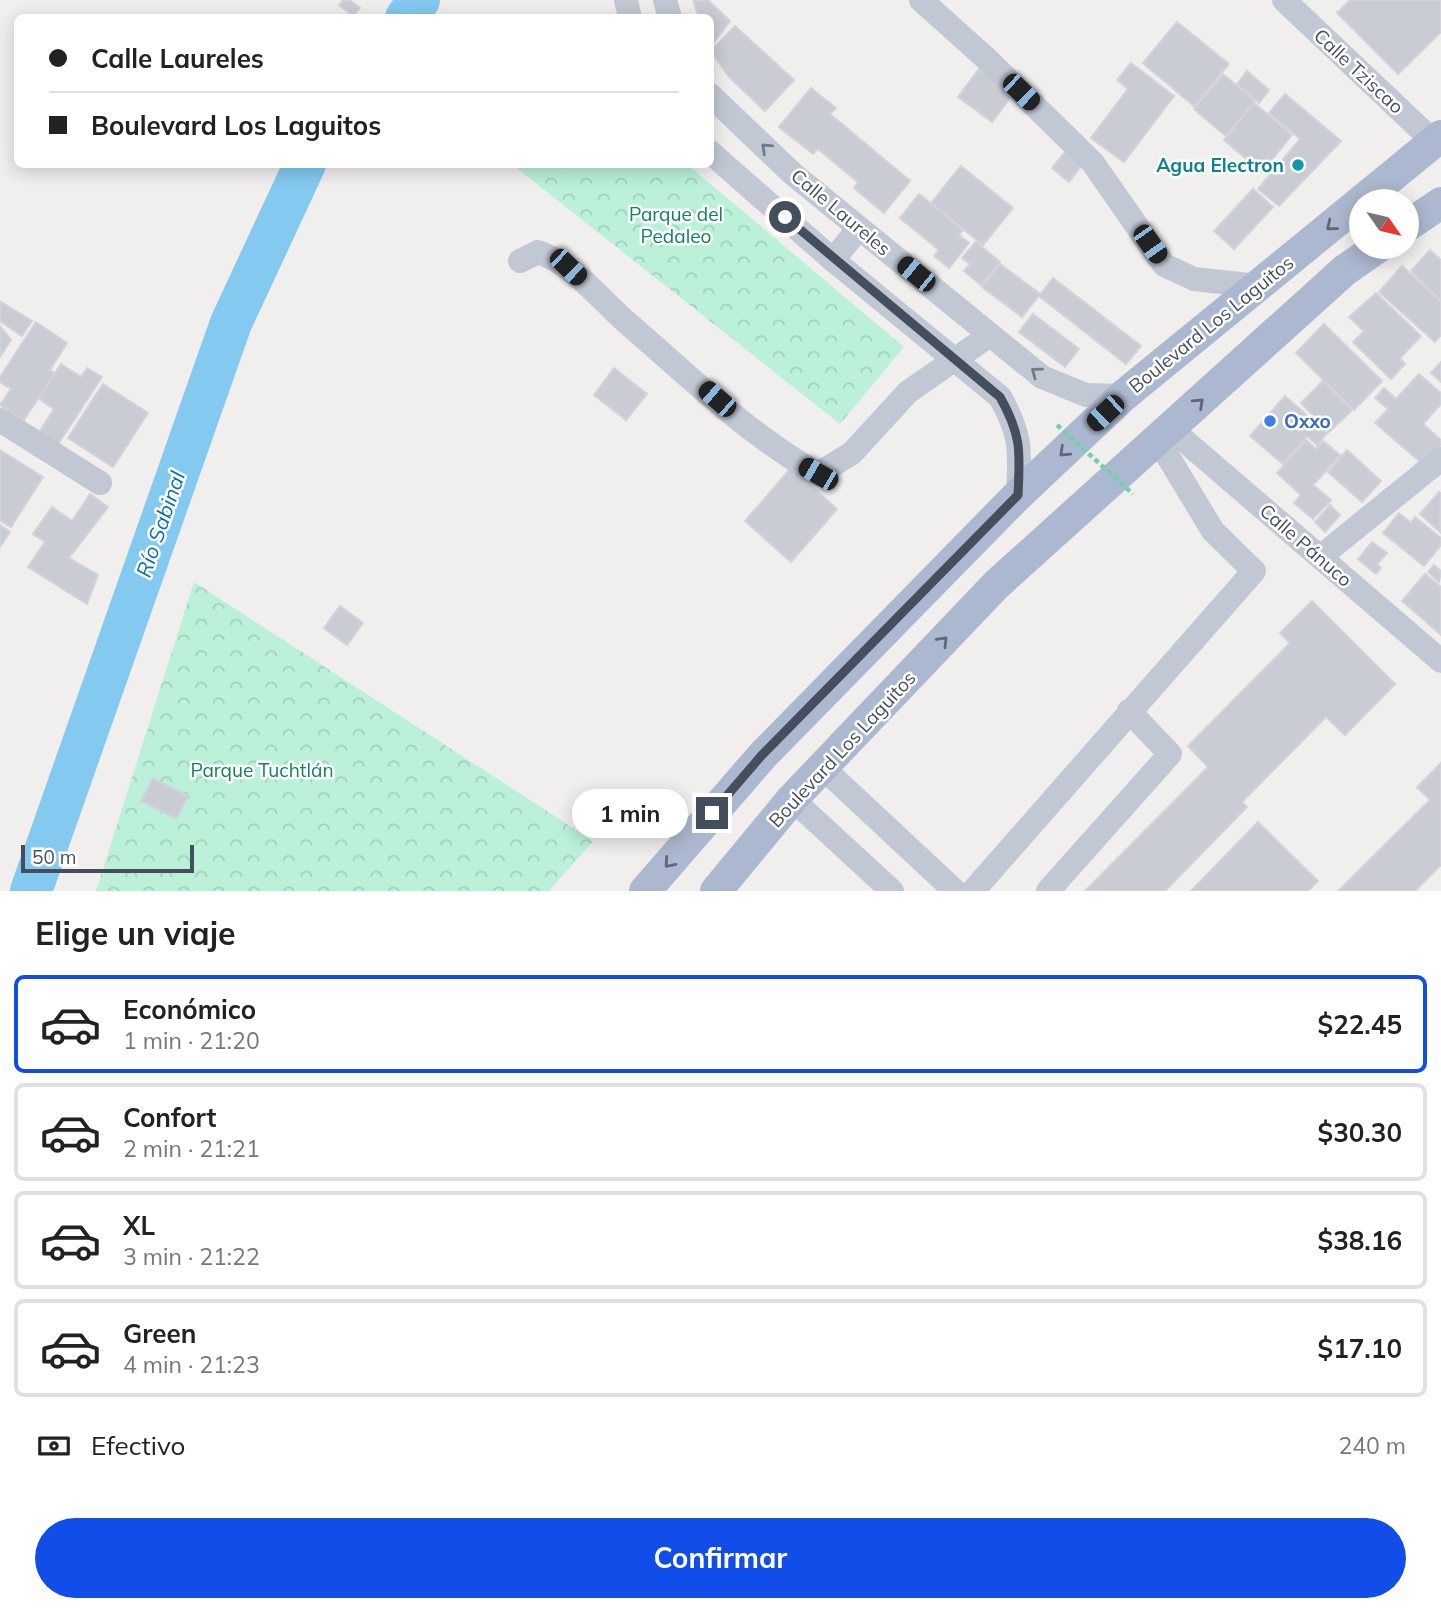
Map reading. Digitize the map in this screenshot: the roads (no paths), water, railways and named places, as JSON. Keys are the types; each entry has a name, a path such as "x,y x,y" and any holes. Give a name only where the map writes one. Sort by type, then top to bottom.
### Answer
{"main road":[{"name":"Boulevard Los Laguitos","path":"645,891 762,755 1018,495 1123,396 1437,139"},
{"path":"1419,218 1441,203"},
{"name":"Boulevard Los Laguitos","path":"716,891 792,799 996,585 1345,270 1361,259"}],"street":[{"path":"921,0 989,61 1093,163 1164,265 1194,279 1257,286"},
{"name":"Calle Tziscao","path":"1284,0 1437,139"},
{"name":"Calle Laureles","path":"714,99 793,174 1042,377 1086,395 1123,396"},
{"name":"Calle Laureles","path":"714,156 833,260 1000,397 1012,420 1020,445 1018,495"},
{"path":"833,260 859,228"},
{"path":"520,261 538,252 568,267 623,319 776,450 818,474 852,453 908,392 990,335"},
{"path":"0,421 100,483"},
{"path":"973,891 1254,571 1213,531 1165,435"},
{"name":"Calle Pánuco","path":"1165,435 1320,558 1441,661"},
{"path":"1320,558 1441,459"},
{"path":"1048,891 1170,754 1129,711"},
{"path":"822,767 955,891"},
{"path":"792,799 892,891"}],"waterway":[{"name":"Río Sabinal","path":"409,14 419,0"},
{"name":"Río Sabinal","path":"31,891 231,323 303,168"}],"place":[{"name":"Agua Electron","path":"1298,165"},
{"name":"Oxxo","path":"1270,421"}],"park label":[{"name":"Parque del Pedaleo","path":"676,225"},
{"name":"Parque Tuchtlán","path":"262,770"}]}
